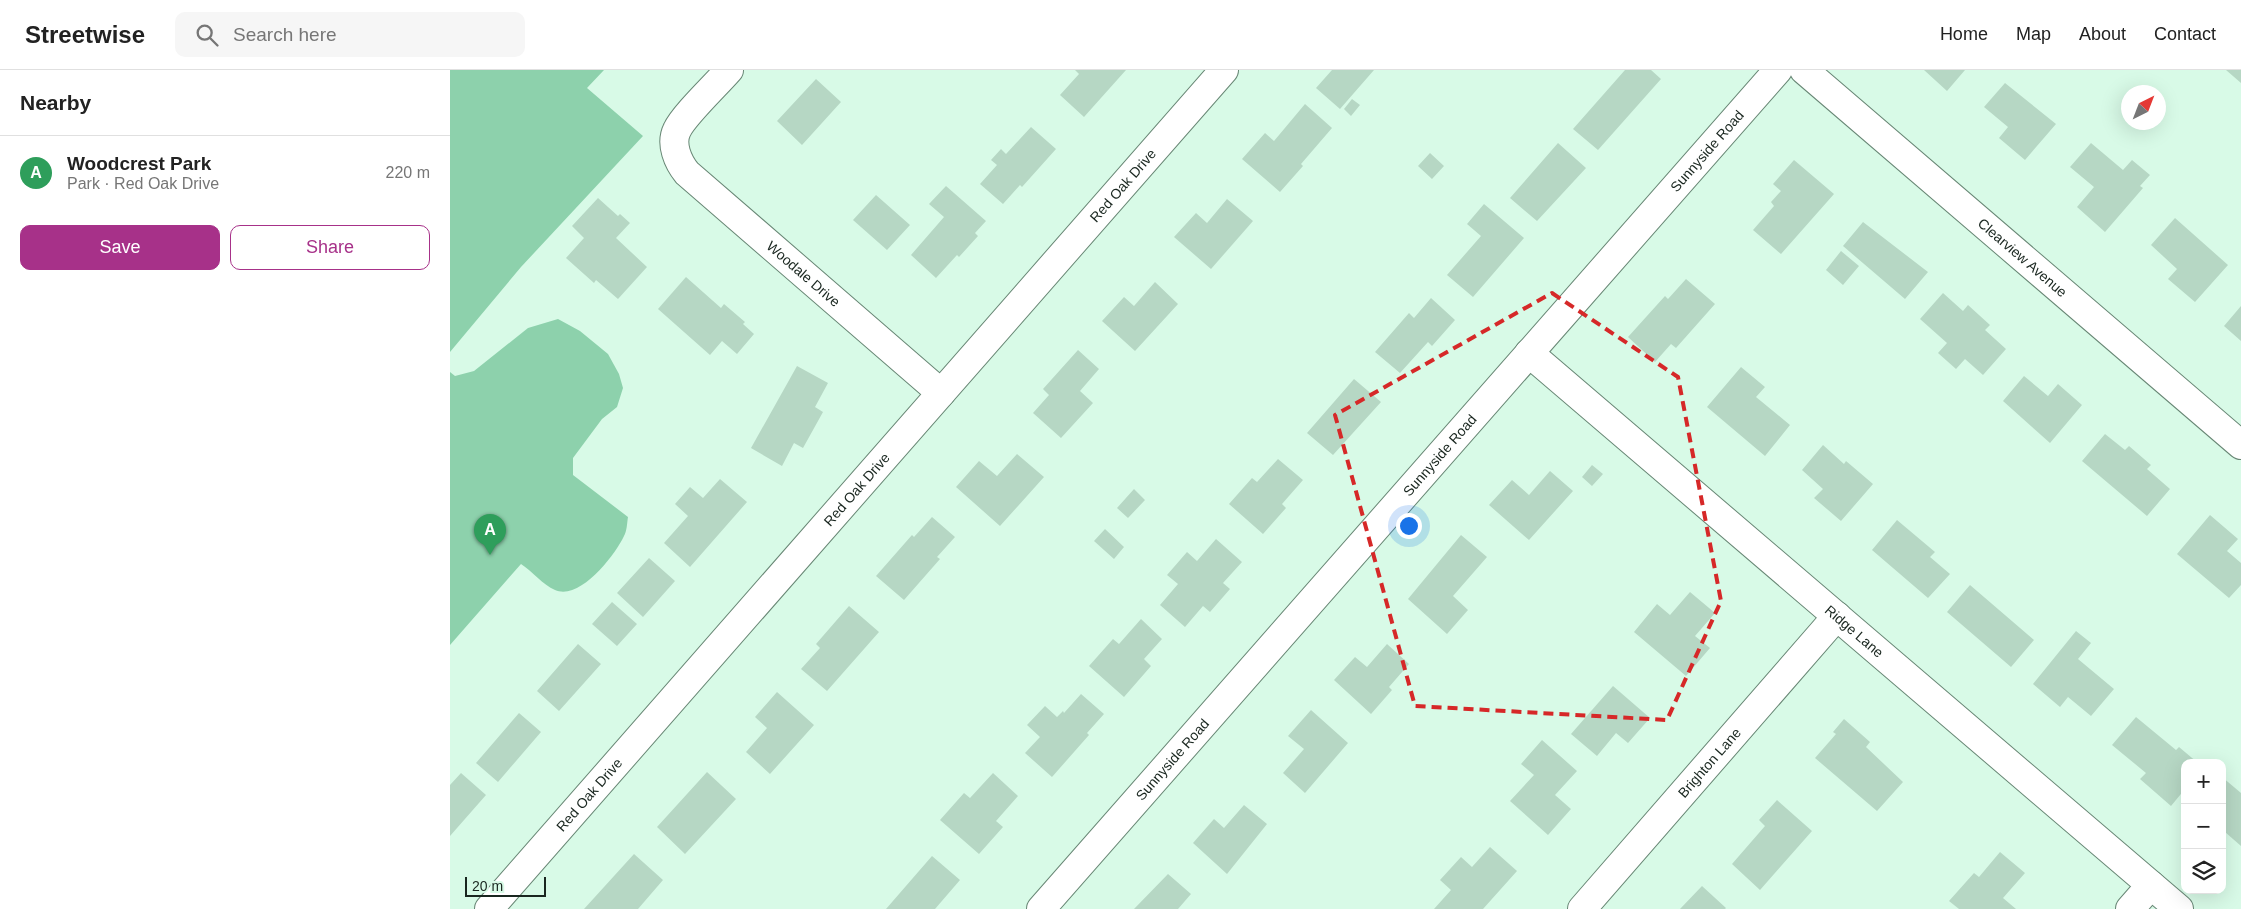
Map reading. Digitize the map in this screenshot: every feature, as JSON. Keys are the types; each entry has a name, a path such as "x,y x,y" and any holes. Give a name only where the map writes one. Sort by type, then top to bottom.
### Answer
{"street":[{"name":"Woodale Drive","path":"729,70 677,130 675,148 678,162 687,173 941,393"},
{"name":"Red Oak Drive","path":"489,909 1224,70"},
{"name":"Sunnyside Road","path":"1041,909 1778,70"},
{"name":"Clearview Avenue","path":"1804,70 2241,445"},
{"name":"Ridge Lane","path":"1529,354 2179,909"},
{"name":"Brighton Lane","path":"1582,909 1837,616"},
{"path":"2130,909 2151,885"}],"highlighted area":[{"path":"1552,293 1678,377 1721,601 1667,720 1415,706 1335,415"}],"green space":[{"path":"450,70 604,70 587,88 643,136 521,267 450,352"},
{"path":"558,319 580,331 608,354 619,374 623,388 617,407 602,419 573,458 573,475 628,517 626,532 605,564 596,574 575,589 565,592 555,590 521,564 450,645 450,372 455,376 474,371 528,328"}],"building":[{"path":"1075,70 1126,70 1084,117 1060,95 1079,74"},
{"path":"1332,70 1374,70 1340,109 1316,88"},
{"path":"1625,70 1651,70 1661,79 1598,150 1573,129"},
{"path":"1924,70 1965,70 1947,91"},
{"path":"2226,70 2241,70 2241,83"},
{"path":"816,79 841,102 802,145 777,121"},
{"path":"2005,83 2056,124 2025,160 1999,138 2008,127 1984,107"},
{"path":"1352,99 1360,105 1351,116 1344,109"},
{"path":"1305,104 1332,128 1280,192 1242,159 1265,133 1274,141"},
{"path":"1031,127 1056,149 1022,187 1020,185 1003,204 980,184 997,165 991,160 1001,149 1006,154"},
{"path":"1558,143 1586,168 1537,221 1510,198"},
{"path":"2091,143 2123,170 2132,160 2150,175 2140,186 2143,188 2105,232 2077,207 2094,187 2070,167"},
{"path":"1430,153 1444,166 1432,179 1418,166"},
{"path":"1794,160 1834,194 1781,254 1753,230 1774,206 1771,202 1781,191 1773,184"},
{"path":"946,186 986,221 975,233 978,236 936,278 911,255 944,217 929,204"},
{"path":"876,195 910,225 887,250 853,220"},
{"path":"598,198 618,216 620,214 630,223 616,238 647,267 618,299 596,280 594,283 566,258 584,238 572,226"},
{"path":"1227,199 1253,221 1211,269 1174,237 1196,213 1207,223"},
{"path":"1484,204 1524,238 1473,297 1447,275 1481,236 1467,224"},
{"path":"2175,218 2228,265 2195,302 2168,279 2177,269 2151,245"},
{"path":"1863,222 1928,272 1905,299 1843,246"},
{"path":"1841,251 1859,266 1843,285 1826,270"},
{"path":"686,277 721,308 724,304 745,322 743,324 754,334 737,354 722,341 710,355 658,309"},
{"path":"1686,279 1715,304 1676,348 1671,344 1655,362 1628,337 1665,296 1668,299"},
{"path":"1155,282 1178,304 1135,351 1102,321 1124,297 1134,306"},
{"path":"1943,293 1963,311 1968,305 1990,325 1985,330 2006,349 1983,375 1965,359 1956,369 1938,353 1947,343 1920,319"},
{"path":"1431,298 1455,320 1432,346 1428,342 1400,373 1375,352 1409,313 1414,318"},
{"path":"2241,306 2241,341 2224,326"},
{"path":"1078,350 1099,369 1080,391 1093,403 1061,438 1033,413 1049,395 1043,389"},
{"path":"797,366 828,383 815,407 823,412 803,448 794,443 782,466 751,448"},
{"path":"1741,367 1765,387 1756,397 1790,425 1765,456 1707,407"},
{"path":"2024,376 2048,396 2058,384 2082,405 2050,443 2003,401"},
{"path":"1354,379 1381,402 1333,455 1307,433"},
{"path":"2105,434 2125,450 2129,446 2151,465 2147,469 2170,489 2147,516 2082,461"},
{"path":"1823,445 1844,464 1846,461 1873,484 1841,521 1814,498 1823,489 1802,470"},
{"path":"1017,454 1044,477 1000,526 956,487 979,461 997,476"},
{"path":"1278,459 1303,480 1282,504 1286,508 1263,534 1229,504 1252,478 1257,482"},
{"path":"1592,465 1603,474 1592,486 1582,477"},
{"path":"1550,471 1573,491 1529,540 1489,505 1512,480 1529,495"},
{"path":"720,479 747,502 690,567 664,543 688,516 675,504 690,487 703,498"},
{"path":"1134,489 1145,500 1128,518 1117,508"},
{"path":"2210,515 2238,539 2227,551 2241,563 2241,585 2229,598 2177,554"},
{"path":"932,517 955,537 937,557 940,559 904,600 876,576 912,535 914,537"},
{"path":"1897,520 1935,552 1930,557 1950,574 1928,598 1872,550"},
{"path":"1105,529 1124,547 1114,559 1094,541"},
{"path":"1461,535 1487,557 1453,596 1468,610 1447,634 1408,599"},
{"path":"1216,539 1242,562 1223,583 1230,589 1210,612 1203,606 1185,627 1160,605 1178,584 1167,575 1187,552 1197,561"},
{"path":"649,558 675,581 643,617 617,593"},
{"path":"1970,585 2034,640 2011,667 1947,612"},
{"path":"1690,592 1715,613 1695,636 1710,648 1686,676 1634,632 1657,604 1670,615"},
{"path":"612,602 637,624 617,646 592,624"},
{"path":"849,606 879,632 827,691 801,669 820,648 816,644"},
{"path":"1141,619 1162,639 1144,659 1151,666 1124,697 1089,666 1113,639 1119,644"},
{"path":"2076,631 2091,643 2078,659 2114,689 2091,716 2068,697 2060,707 2033,684"},
{"path":"578,644 601,664 559,711 537,691"},
{"path":"1387,644 1409,664 1389,687 1392,690 1371,714 1334,680 1355,657 1367,667"},
{"path":"1613,686 1650,718 1628,743 1616,733 1597,756 1571,734"},
{"path":"777,692 814,725 770,774 746,752 767,728 755,717"},
{"path":"1081,694 1104,714 1087,733 1089,735 1052,777 1025,753 1040,737 1027,725 1045,706 1057,717 1063,711 1064,713"},
{"path":"1311,710 1348,743 1305,793 1283,773 1304,749 1288,736"},
{"path":"519,713 541,732 498,782 476,763"},
{"path":"2136,717 2176,750 2179,747 2193,759 2181,759 2181,794 2171,806 2140,779 2146,773 2112,745"},
{"path":"1844,719 1870,742 1866,747 1903,782 1877,811 1815,758 1836,734 1833,732"},
{"path":"1542,740 1577,771 1555,795 1571,809 1548,835 1510,801 1534,775 1521,764"},
{"path":"707,772 736,799 685,854 657,827"},
{"path":"461,773 486,795 450,836 450,785"},
{"path":"993,773 1018,796 996,821 1003,827 979,854 940,820 964,793 970,798"},
{"path":"2226,780 2241,793 2241,846 2226,833"},
{"path":"1777,800 1812,831 1760,890 1732,864 1765,826 1759,820"},
{"path":"1244,805 1267,824 1227,874 1193,843 1214,819 1224,828"},
{"path":"1490,847 1517,871 1483,909 1434,909 1451,890 1440,880 1461,857 1472,867"},
{"path":"2000,852 2025,873 2003,898 2016,909 1959,909 1949,901 1974,873 1979,877"},
{"path":"634,854 663,880 638,909 584,909"},
{"path":"932,856 960,880 935,909 886,909"},
{"path":"1168,874 1191,894 1178,909 1134,909"},
{"path":"1702,886 1726,908 1680,909"}],"place":[{"name":"Woodcrest Park","path":"490,555"}]}
